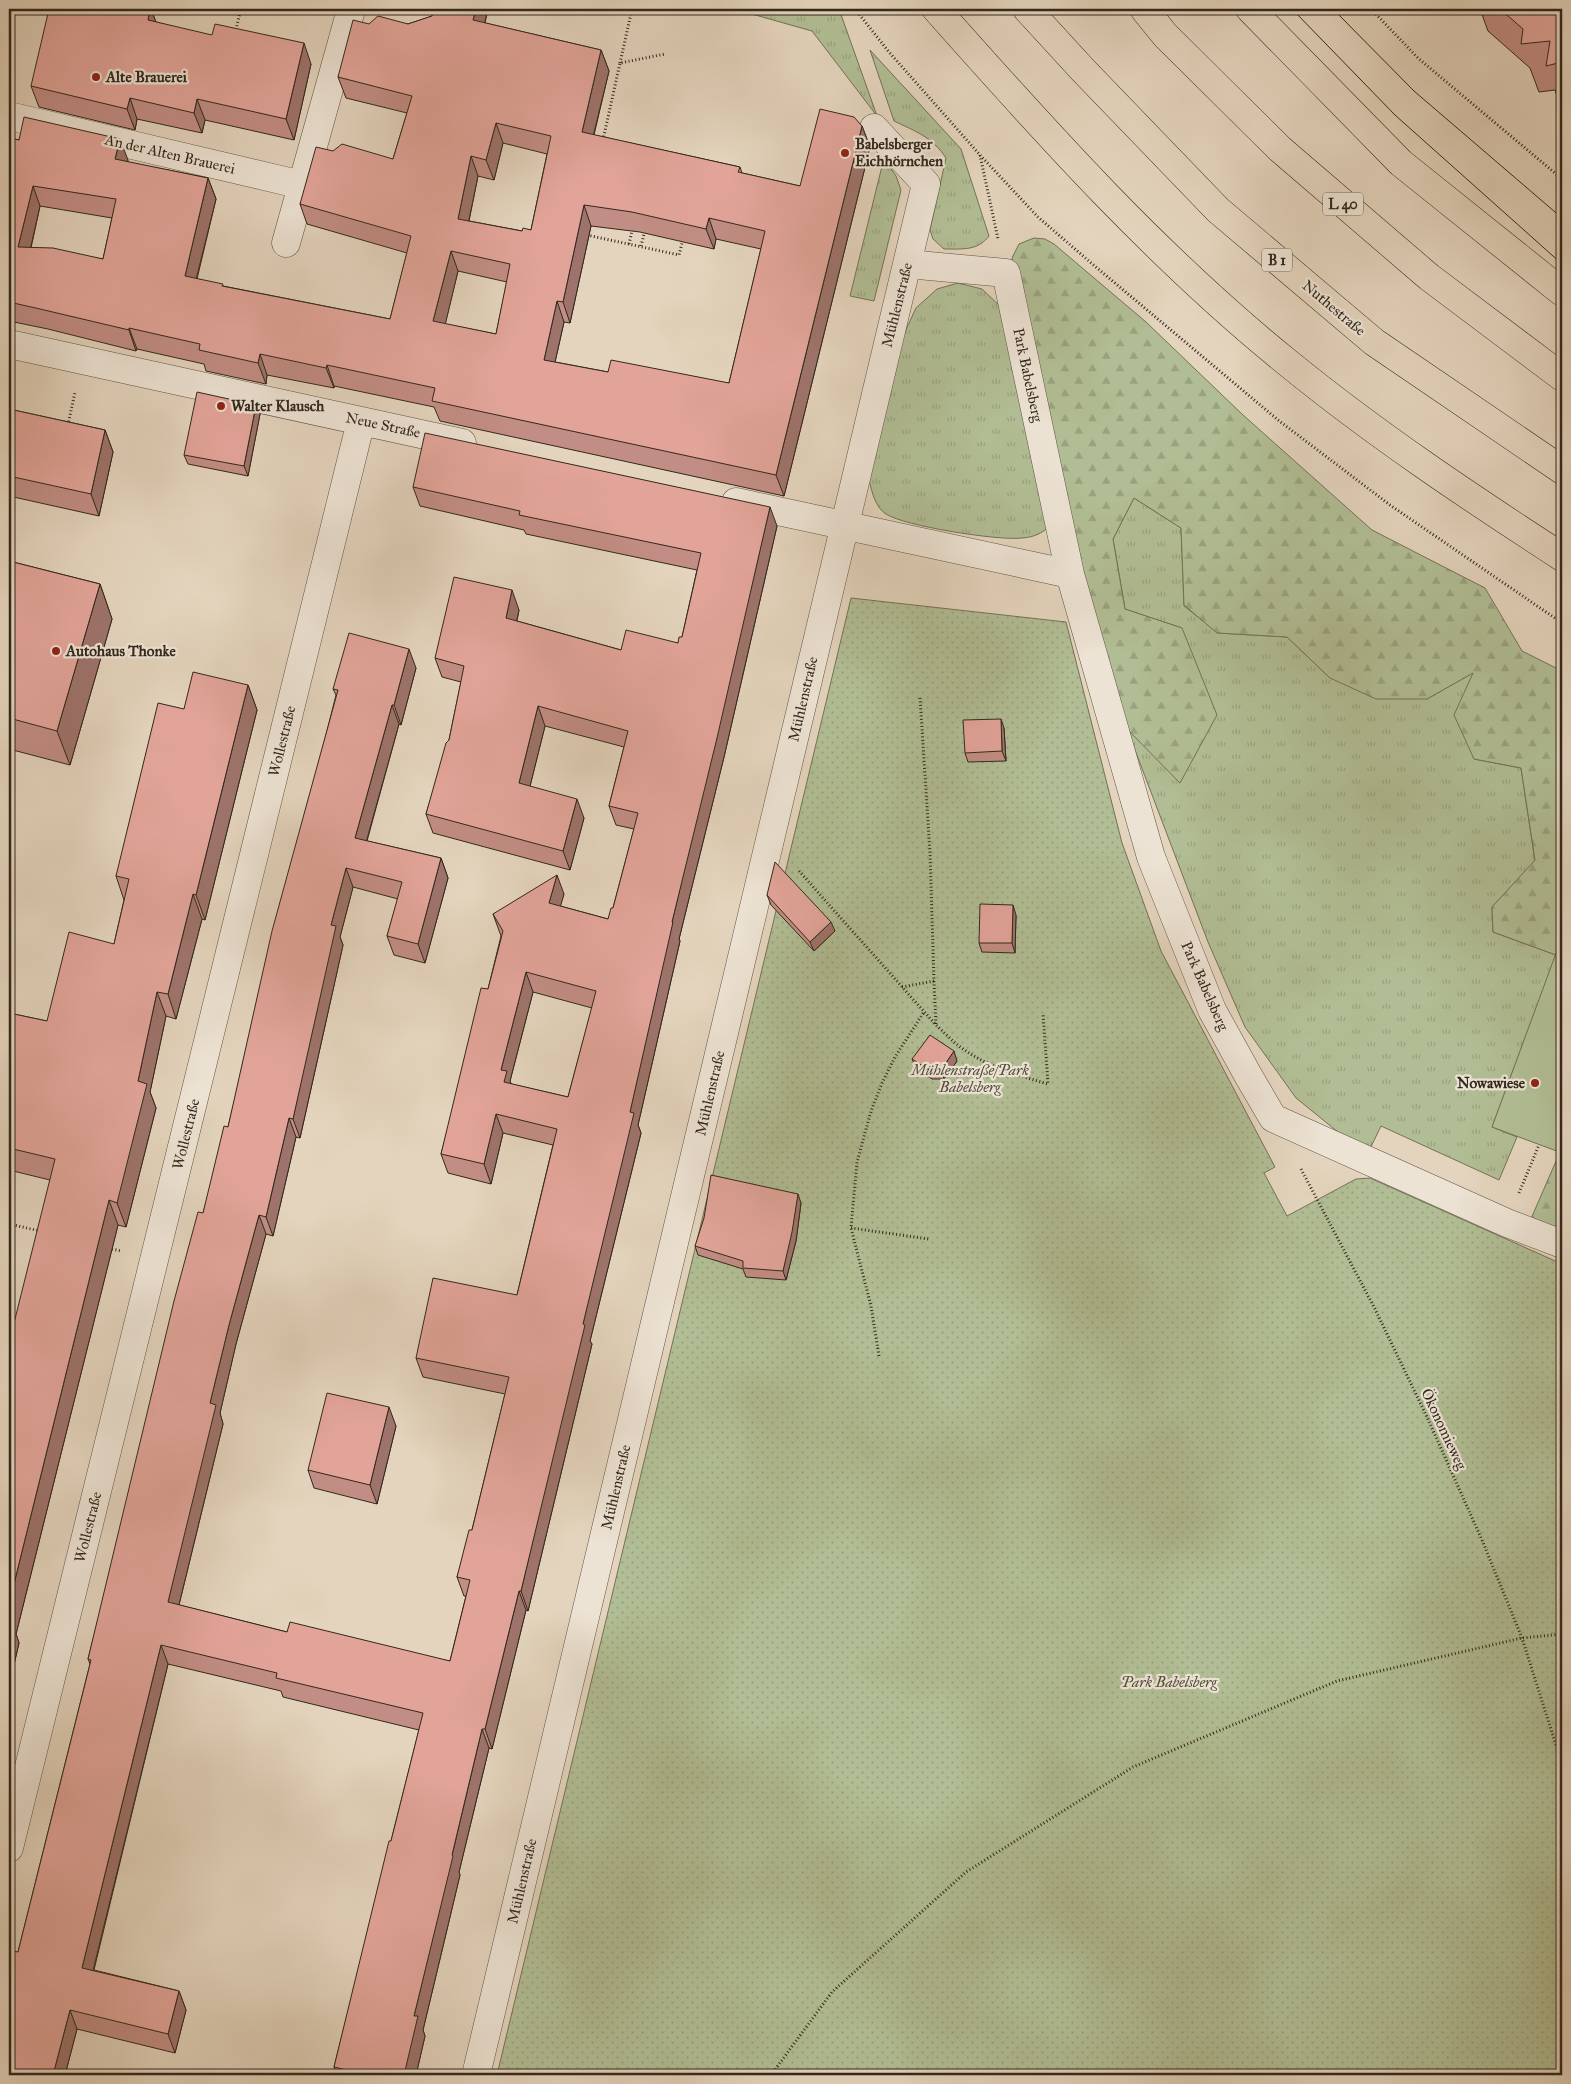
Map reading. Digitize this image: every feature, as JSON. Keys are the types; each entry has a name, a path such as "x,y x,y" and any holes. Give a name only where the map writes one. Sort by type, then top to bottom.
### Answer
{"highway":[{"path":"936,9 1015,98 1162,252 1280,356 1420,464 1562,557"},
{"name":"Nuthestraße","path":"1027,9 1218,210 1374,342 1562,470"},
{"name":"L 40","path":"1144,9 1166,35 1280,149 1429,276 1562,376"},
{"path":"1250,9 1401,163 1562,292"}],"street":[{"path":"286,243 352,10 347,9"},
{"name":"An der Alten Brauerei","path":"9,116 302,186"},
{"name":"Mühlenstraße","path":"476,2075 926,184 874,128"},
{"path":"907,264 1006,273"},
{"name":"Park Babelsberg","path":"1006,273 1070,574 1151,857 1212,1010 1273,1118 1507,1223 1562,1244"},
{"name":"Neue Straße","path":"9,344 491,449"},
{"name":"Wollestraße","path":"9,1848 361,421"},
{"path":"713,498 1070,574"}],"path":[{"path":"234,37 241,9"},
{"path":"601,149 632,9"},
{"path":"855,9 889,52 1038,217 1278,420 1390,505 1562,623"},
{"path":"1371,9 1418,58 1562,179"},
{"path":"620,64 665,54"},
{"path":"980,154 1006,273"},
{"path":"629,244 632,231"},
{"path":"583,234 679,254 682,242"},
{"path":"641,246 644,234"},
{"path":"66,432 82,360"},
{"path":"920,697 930,853 936,1025"},
{"path":"770,839 924,1012 959,1046 988,1064 1010,1073 1048,1084 1043,1013"},
{"path":"902,987 934,981"},
{"path":"878,1356 871,1306 851,1228 857,1162 871,1111 895,1057 924,1012"},
{"path":"1507,1223 1539,1145"},
{"name":"Ökonomieweg","path":"1300,1167 1374,1307 1427,1417 1482,1540 1522,1638 1562,1764"},
{"path":"9,1224 42,1232"},
{"path":"851,1228 929,1239"},
{"path":"771,2075 832,1992 966,1872 1133,1767 1337,1681 1522,1638 1562,1634"}],"green space":[{"path":"734,9 839,9 877,116 812,31"},
{"path":"870,50 961,149 989,236 975,247 944,249 933,239 930,230 946,158 929,140 894,121"},
{"path":"884,158 896,176 901,190 874,301 850,296"},
{"path":"1034,238 1045,239 1054,244 1146,322 1243,415 1372,530 1485,588 1522,651 1562,671 1562,937 1556,955 1493,932 1492,907 1535,860 1521,768 1474,759 1454,715 1473,673 1427,699 1376,699 1330,678 1287,637 1217,633 1184,605 1181,528 1134,498 1113,539 1125,609 1182,628 1217,715 1180,783 1127,729 1075,543 1012,258 1019,244"},
{"path":"958,283 982,289 1002,308 1050,526 1034,536 1010,538 952,532 896,519 882,511 873,494 869,480 903,336 916,308 937,289"},
{"path":"1134,498 1181,528 1184,606 1218,633 1287,637 1330,678 1427,699 1474,672 1474,759 1521,768 1535,861 1492,907 1493,932 1556,955 1492,1127 1517,1137 1499,1180 1381,1126 1368,1153 1354,1145 1296,1098 1245,1027 1208,942 1127,729 1182,628 1125,609 1113,539"},
{"name":"Park Babelsberg","path":"851,598 1066,622 1122,843 1161,951 1275,1167 1264,1173 1287,1216 1356,1179 1370,1178 1562,1264 1562,2075 497,2075"},
{"name":"Nowawiese","path":"1562,937 1562,1153 1492,1127"},
{"path":"1560,1152 1562,1153 1562,1233 1530,1221"}],"building":[{"path":"49,9 150,9 148,20 212,35 215,24 304,43 286,119 197,99 194,113 130,98 127,109 31,86"},
{"path":"434,9 476,9 473,20 601,50 582,132 740,167 738,172 800,186 820,109 854,117 862,126 776,475 432,401 435,388 327,365 326,368 260,354 258,363 199,350 200,344 129,328 129,330 9,302 9,138 19,140 24,117 120,139 115,159 208,178 185,276 223,284 222,286 390,319 411,236 300,204 316,147 333,151 342,144 393,159 412,96 338,77 353,20 369,24 378,16 408,24 432,16","holes":["496,123 551,136 531,230 523,228 522,231 458,219 471,156 486,160","33,186 116,199 103,259 53,248 18,247","584,205 632,212 706,229 709,218 765,231 729,383 611,360 608,372 544,360 557,301 563,302","451,251 510,264 496,334 433,321"]},
{"path":"1500,9 1562,9 1562,62 1546,66 1550,41 1521,44 1523,29"},
{"path":"197,392 256,405 244,466 184,455"},
{"path":"9,409 105,430 91,494 9,476"},
{"path":"425,433 770,507 717,738 672,922 630,1112 634,1113 583,1324 585,1325 521,1591 519,1591 485,1729 482,1729 414,2016 418,2016 404,2075 359,2075 359,2073 334,2067 389,1841 391,1841 423,1713 276,1678 277,1673 161,1645 82,1968 179,1991 168,2034 70,2010 53,2075 9,2075 9,1970 13,1951 18,1952 91,1660 88,1659 174,1301 198,1212 203,1213 224,1126 228,1127 272,931 338,690 333,689 349,633 409,649 355,838 441,858 418,944 387,936 402,882 346,868 331,925 336,926 293,1119 289,1118 266,1217 259,1215 229,1325 210,1403 216,1405 168,1602 287,1632 290,1622 450,1661 470,1580 457,1577 469,1530 472,1530 509,1377 416,1358 433,1278 517,1295 557,1129 496,1114 484,1164 441,1154 481,988 488,989 503,931 493,914 557,875 549,903 608,919 611,908 613,908 638,813 609,806 628,731 538,706 519,783 577,799 563,851 426,814 446,743 449,740 464,666 435,658 454,577 512,590 506,618 621,650 626,630 678,643 679,637 682,637 701,553 519,515 520,511 413,487","holes":["526,972 596,991 568,1097 504,1082 507,1071 501,1070"]},
{"name":"Autohaus Thonke","path":"9,561 100,584 57,731 9,718"},
{"path":"193,672 248,685 196,895 193,894 168,994 157,992 138,1081 147,1084 117,1203 109,1200 9,1604 9,1343 55,1159 9,1148 9,1013 47,1021 69,932 114,944 129,879 116,876 158,703 184,709"},
{"path":"1001,719 1002,751 965,753 963,720"},
{"path":"775,862 831,922 810,942 767,895"},
{"path":"980,904 1013,905 1012,943 979,943"},
{"path":"930,1035 954,1051 941,1070 929,1070 912,1059"},
{"path":"711,1175 798,1194 783,1271 743,1268 743,1261 695,1246 704,1218"},
{"path":"327,1393 389,1407 370,1485 308,1470"}],"tram line":[{"path":"1292,9 1395,115 1562,264"},
{"path":"1333,9 1414,91 1562,218"}],"place":[{"name":"Alte Brauerei","path":"96,77"},
{"name":"Babelsberger Eichhörnchen","path":"845,153"},
{"name":"Walter Klausch","path":"221,406"},
{"name":"Autohaus Thonke","path":"56,651"},
{"name":"Nowawiese","path":"1535,1083"}],"park label":[{"name":"Mühlenstraße/Park Babelsberg","path":"970,1078"}]}
